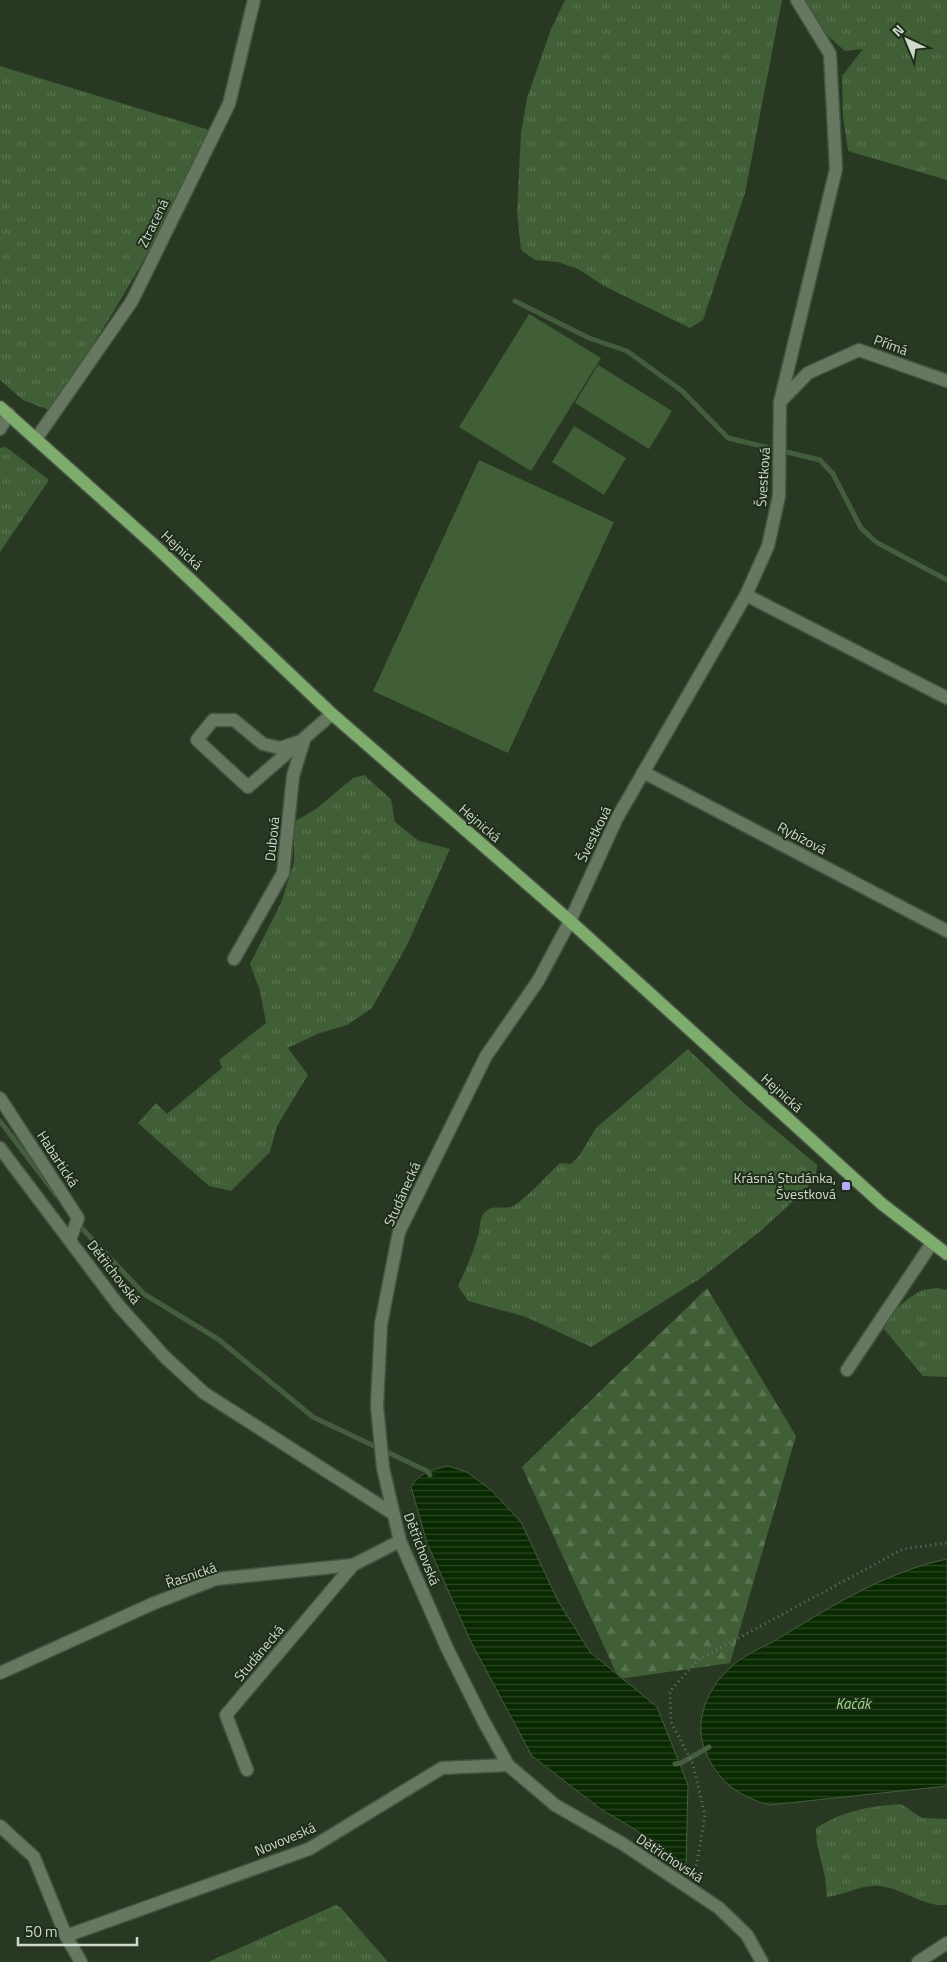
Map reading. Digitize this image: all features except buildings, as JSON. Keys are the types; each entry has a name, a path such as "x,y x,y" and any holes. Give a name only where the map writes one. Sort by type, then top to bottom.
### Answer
{"main road":[{"name":"Hejnická","path":"4,411 154,545 332,714 570,920 882,1204 947,1254"}],"street":[{"name":"Ztracená","path":"36,439 132,300 229,104 254,0"},
{"name":"Švestková","path":"570,920 618,818 746,595 768,546 780,496 780,402 836,169 830,54 797,0"},
{"name":"Přímá","path":"780,402 808,373 859,350 947,381"},
{"path":"0,429 4,411"},
{"path":"746,595 947,698"},
{"path":"304,740 280,748 263,744 234,720 213,720 197,740 248,787 304,740 332,714"},
{"name":"Dubová","path":"234,960 283,873 294,776 304,740"},
{"name":"Rybízová","path":"643,772 947,931"},
{"name":"Studánecká","path":"392,1513 383,1468 377,1406 381,1324 399,1232 486,1056 538,980 570,920"},
{"name":"Habartická","path":"0,1098 78,1218 70,1240"},
{"name":"Dětřichovská","path":"0,1148 120,1306 165,1357 204,1393 392,1513 400,1541 447,1648 484,1722 508,1764 555,1806 623,1844 719,1908 747,1935 762,1962"},
{"path":"847,1370 932,1243"},
{"name":"Řasnická","path":"0,1673 152,1604 216,1579 353,1565 400,1541"},
{"name":"Studánecká","path":"247,1770 226,1715 353,1565"},
{"name":"Novoveská","path":"66,1936 308,1849 442,1768 508,1764"},
{"path":"0,1826 34,1857 66,1936 81,1962"},
{"path":"918,1962 947,1943"}],"path":[{"path":"687,1886 697,1863 705,1815 693,1764 671,1722 670,1691 698,1660 886,1558 903,1549 947,1542"}],"green space":[{"path":"565,0 782,0 745,193 703,320 690,328 604,286 578,269 558,262 535,260 521,250 517,211 521,133 527,98 551,29"},
{"path":"803,0 947,0 947,180 848,151 843,116 842,76 863,49 845,51 828,36"},
{"path":"0,66 209,130 174,203 136,274 94,343 49,410 23,400 0,380"},
{"path":"529,314 601,358 531,471 459,427"},
{"path":"598,365 672,411 649,449 575,403"},
{"path":"574,426 626,458 604,495 552,462"},
{"path":"6,447 49,480 0,552 0,448"},
{"path":"479,460 614,522 508,753 373,691"},
{"path":"364,775 391,799 395,822 419,841 450,849 408,943 372,1008 347,1025 317,1034 288,1048 308,1075 277,1126 270,1152 231,1191 209,1186 138,1123 156,1103 167,1114 222,1068 219,1060 266,1023 260,991 250,964 281,903 294,862 294,822 316,809 353,778"},
{"path":"688,1049 745,1104 817,1165 816,1176 805,1190 763,1229 701,1278 591,1347 526,1317 468,1301 458,1286 475,1246 484,1213 489,1209 515,1205 560,1163 571,1164 579,1156 596,1128"},
{"path":"707,1288 796,1436 730,1663 619,1679 522,1467"},
{"path":"937,1288 947,1290 947,1377 923,1376 884,1329 888,1318 907,1300 926,1289"},
{"path":"901,1804 922,1818 947,1819 947,1905 922,1901 880,1886 860,1888 827,1897 825,1877 817,1844 816,1828 836,1817 857,1810"},
{"path":"336,1905 341,1908 388,1962 208,1962"}],"water":[{"path":"448,1466 467,1472 491,1490 521,1522 558,1601 590,1652 657,1707 688,1785 686,1865 636,1830 602,1810 532,1756 471,1642 427,1543 411,1487 422,1475"},
{"name":"Kačák","path":"947,1559 947,1786 769,1805 749,1798 725,1782 707,1755 701,1731 701,1719 708,1696 722,1676 747,1655 859,1592 902,1572"}],"waterway":[{"path":"515,301 589,338 627,351 682,391 728,438 820,460 833,474 861,528 876,542 947,580"},
{"path":"0,1121 57,1196"},
{"path":"77,1223 144,1294 218,1339 313,1417 427,1471 430,1475"},
{"path":"675,1764 681,1763 709,1747"}],"place":[{"name":"Krásná Studánka, Švestková","path":"846,1186"}]}
